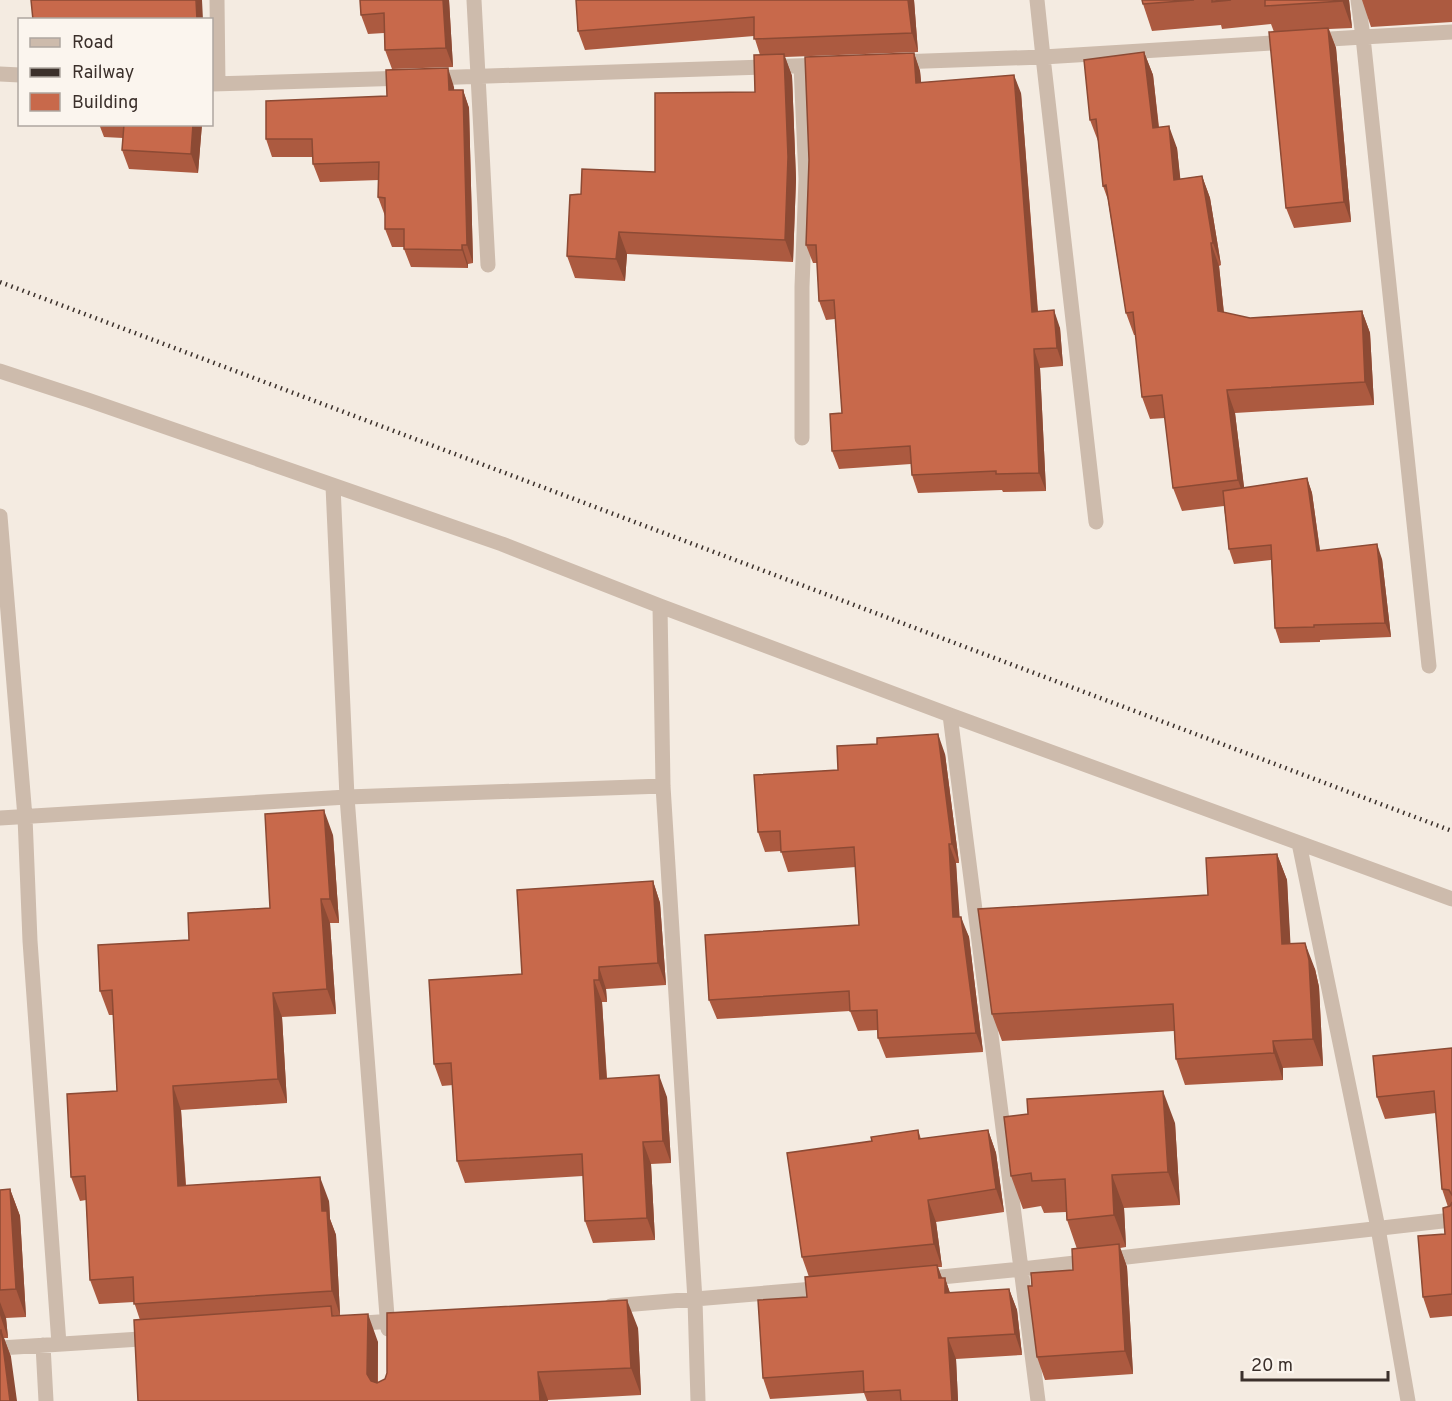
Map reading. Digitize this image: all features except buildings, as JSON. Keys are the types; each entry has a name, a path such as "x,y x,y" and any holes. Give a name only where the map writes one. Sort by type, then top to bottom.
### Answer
{"street":[{"path":"217,0 215,84 835,64"},
{"path":"474,0 488,265"},
{"path":"1037,0 1096,522"},
{"path":"1358,0 1429,666"},
{"path":"882,63 1043,57 1452,32"},
{"path":"801,66 806,178 802,287 802,438"},
{"path":"0,74 18,75"},
{"path":"0,371 88,399 502,544 950,715 1452,899"},
{"path":"333,486 348,797 388,1322 387,1344"},
{"path":"0,516 25,817 51,1345 46,1401"},
{"path":"660,606 663,786 698,1401"},
{"path":"950,715 1038,1401"},
{"path":"0,818 348,797 663,786"},
{"path":"1299,843 1378,1228 1408,1401"},
{"path":"905,1280 1022,1269 1452,1220"},
{"path":"600,1306 835,1287"},
{"path":"341,1325 423,1319"},
{"path":"0,1348 176,1336"}],"railway":[{"path":"0,282 1452,831"}]}
